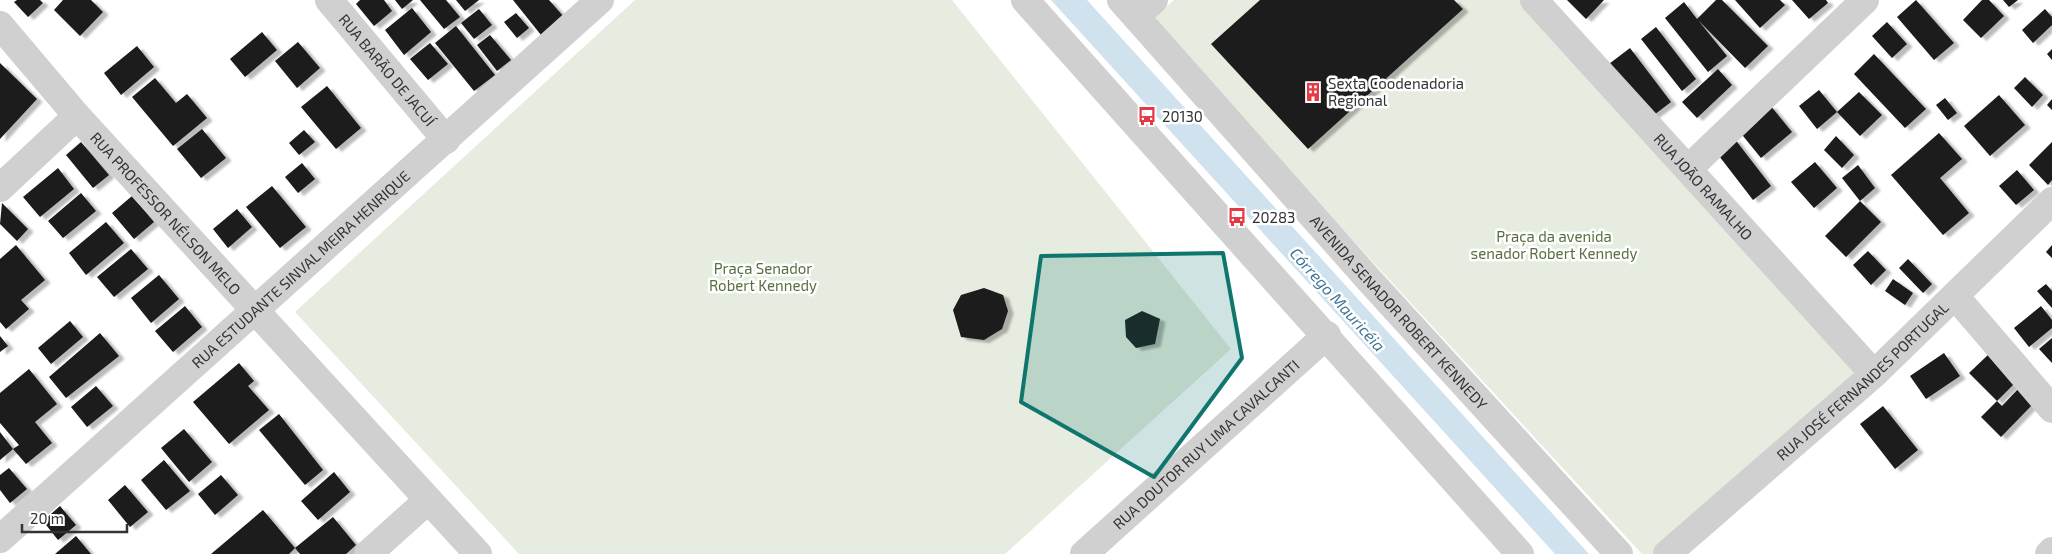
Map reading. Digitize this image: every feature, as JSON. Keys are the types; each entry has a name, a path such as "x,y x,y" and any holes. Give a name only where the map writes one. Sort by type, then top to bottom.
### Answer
{"street":[{"name":"RUA BARÃO DE JACUÍ","path":"329,0 446,140"},
{"name":"RUA ESTUDANTE SINVAL MEIRA HENRIQUE","path":"0,539 600,0"},
{"path":"1025,0 1520,554"},
{"name":"RUA JOÃO RAMALHO","path":"1534,0 1689,168 1874,374"},
{"path":"1689,168 1865,0"},
{"name":"AVENIDA SENADOR ROBERT KENNEDY","path":"1137,5 1370,281 1619,554"},
{"name":"RUA PROFESSOR NÉLSON MELO","path":"0,25 77,116 478,554"},
{"path":"0,188 77,116"},
{"name":"RUA JOSÉ FERNANDES PORTUGAL","path":"1667,554 1874,374 2052,201"},
{"path":"1955,296 2052,409"},
{"name":"RUA DOUTOR RUY LIMA CAVALCANTI","path":"1084,554 1326,335"},
{"path":"368,554 428,500"},
{"path":"2049,554 2052,551"}],"highlighted area":[{"path":"1223,253 1242,358 1154,477 1021,402 1041,256"}],"green space":[{"name":"Praça Senador Robert Kennedy","path":"635,0 952,0 1231,349 1005,554 519,554 295,312"},
{"name":"Praça da avenida senador Robert Kennedy","path":"1174,0 1524,0 1865,375 1652,554 1642,554 1151,21"}],"water":[{"name":"Córrego Mauricéia","path":"1051,0 1087,0 1589,554 1555,554"}],"building":[{"path":"17,0 40,0 43,3 28,17 14,2"},
{"path":"63,0 91,0 103,12 80,36 54,10"},
{"path":"360,0 384,0 392,11 374,26 356,4"},
{"path":"395,0 413,0 402,9"},
{"path":"420,0 446,0 460,17 444,29"},
{"path":"456,0 479,0 465,11"},
{"path":"513,0 549,0 564,17 541,35"},
{"name":"Sexta Coodenadoria Regional","path":"1260,0 1454,0 1463,9 1308,149 1211,44"},
{"path":"1567,0 1604,0 1586,19"},
{"path":"1716,0 1722,0 1768,46 1745,68 1698,20 1727,56 1708,72 1665,18 1684,2 1697,19"},
{"path":"1735,0 1780,0 1785,5 1760,28"},
{"path":"1792,0 1826,0 1828,3 1809,19"},
{"path":"1916,0 1954,43 1934,60 1897,17"},
{"path":"1982,0 1989,0 2004,16 1981,38 1963,20"},
{"path":"2003,0 2018,0 2009,7"},
{"path":"412,8 431,32 404,55 385,30"},
{"path":"479,9 492,25 474,39 461,23"},
{"path":"2045,9 2052,17 2052,25 2033,43 2022,30"},
{"path":"516,13 529,28 517,38 504,22"},
{"path":"1887,22 1907,44 1892,58 1872,36"},
{"path":"456,26 495,75 474,91 435,43"},
{"path":"1656,27 1696,79 1682,91 1641,39"},
{"path":"262,32 277,50 245,77 230,59"},
{"path":"490,35 511,60 497,71 477,45"},
{"path":"298,42 320,68 297,88 275,61"},
{"path":"430,43 448,64 428,80 410,59"},
{"path":"137,46 154,67 121,95 104,73"},
{"path":"1630,48 1671,102 1646,121 1605,67"},
{"path":"2052,49 2052,60 2047,54"},
{"path":"1874,54 1926,109 1905,128 1854,74"},
{"path":"0,63 37,99 0,139"},
{"path":"1718,69 1732,85 1697,118 1682,102"},
{"path":"2025,77 2043,95 2032,107 2014,88"},
{"path":"155,78 176,103 187,94 207,118 173,146 132,97"},
{"path":"327,86 361,128 336,149 301,107"},
{"path":"1819,90 1837,112 1817,129 1799,106"},
{"path":"1859,92 1882,115 1860,136 1837,112"},
{"path":"1999,95 2025,125 1990,156 1964,126"},
{"path":"1945,98 1957,113 1948,120 1936,105"},
{"path":"2052,99 2052,110 2047,105"},
{"path":"1770,105 1792,132 1761,158 1739,131"},
{"path":"202,129 226,158 201,178 177,149"},
{"path":"304,130 315,142 299,155 289,143"},
{"path":"1939,133 1962,159 1940,178 1969,213 1943,235 1891,175"},
{"path":"1836,136 1854,155 1842,168 1824,150"},
{"path":"1734,138 1771,186 1753,200 1716,152"},
{"path":"81,142 109,175 93,188 66,155"},
{"path":"2052,142 2052,180 2048,185 2029,165"},
{"path":"1815,162 1837,188 1814,208 1791,182"},
{"path":"302,163 315,179 298,193 285,177"},
{"path":"1858,165 1875,188 1860,201 1842,178"},
{"path":"58,168 74,189 40,217 23,197"},
{"path":"2017,170 2034,190 2016,205 1999,186"},
{"path":"272,186 306,227 280,248 246,207"},
{"path":"81,193 96,211 63,238 48,221"},
{"path":"132,196 154,222 134,239 112,213"},
{"path":"1860,201 1881,222 1846,257 1825,236"},
{"path":"2,203 28,229 17,241 0,224"},
{"path":"237,209 252,227 228,248 213,229"},
{"path":"106,222 124,243 86,275 69,253"},
{"path":"16,245 45,280 21,300 29,309 6,329 0,322 0,259"},
{"path":"2052,245 2052,258 2046,252"},
{"path":"131,249 148,269 114,297 97,277"},
{"path":"1868,251 1886,270 1871,285 1853,265"},
{"path":"1908,259 1932,284 1923,293 1899,268"},
{"path":"159,275 179,299 151,323 131,298"},
{"path":"1893,279 1913,293 1905,305 1885,291"},
{"path":"2046,284 2052,291 2052,308 2037,291"},
{"path":"984,288 1003,295 1008,311 1002,329 984,340 961,337 953,310 961,295"},
{"path":"185,306 202,327 173,352 155,331"},
{"path":"2041,306 2052,320 2052,328 2029,347 2014,328"},
{"path":"1142,311 1160,319 1155,344 1136,348 1126,337 1125,320"},
{"path":"70,321 83,337 51,364 38,348"},
{"path":"100,333 119,356 66,398 49,377"},
{"path":"0,336 8,346 0,352"},
{"path":"2052,338 2052,363 2039,349"},
{"path":"1944,353 1960,376 1926,399 1910,376"},
{"path":"1990,353 2017,381 1997,401 1969,373"},
{"path":"239,363 254,381 248,386 269,410 229,444 193,402"},
{"path":"29,369 57,404 35,422 52,443 26,464 13,449 19,445 0,423 0,393"},
{"path":"96,386 113,406 87,427 71,407"},
{"path":"2019,388 2034,403 2001,437 1981,417 1997,401 2002,406"},
{"path":"1883,406 1918,450 1895,469 1860,424"},
{"path":"279,414 323,470 305,485 259,430"},
{"path":"184,429 212,462 189,482 161,448"},
{"path":"0,432 13,449 0,460"},
{"path":"164,460 190,491 166,510 141,480"},
{"path":"9,468 27,489 10,503 0,490 0,475"},
{"path":"334,472 350,492 318,520 301,501"},
{"path":"221,475 238,495 215,515 198,494"},
{"path":"125,485 148,512 130,527 108,500"},
{"path":"60,506 76,525 58,540 43,521"},
{"path":"263,510 295,548 289,554 211,554"},
{"path":"333,517 356,545 346,554 300,554 295,548"},
{"path":"76,536 91,554 55,554"}],"place":[{"name":"Sexta Coodenadoria Regional","path":"1313,92"},
{"name":"20130","path":"1147,116"},
{"name":"20283","path":"1237,217"}]}
